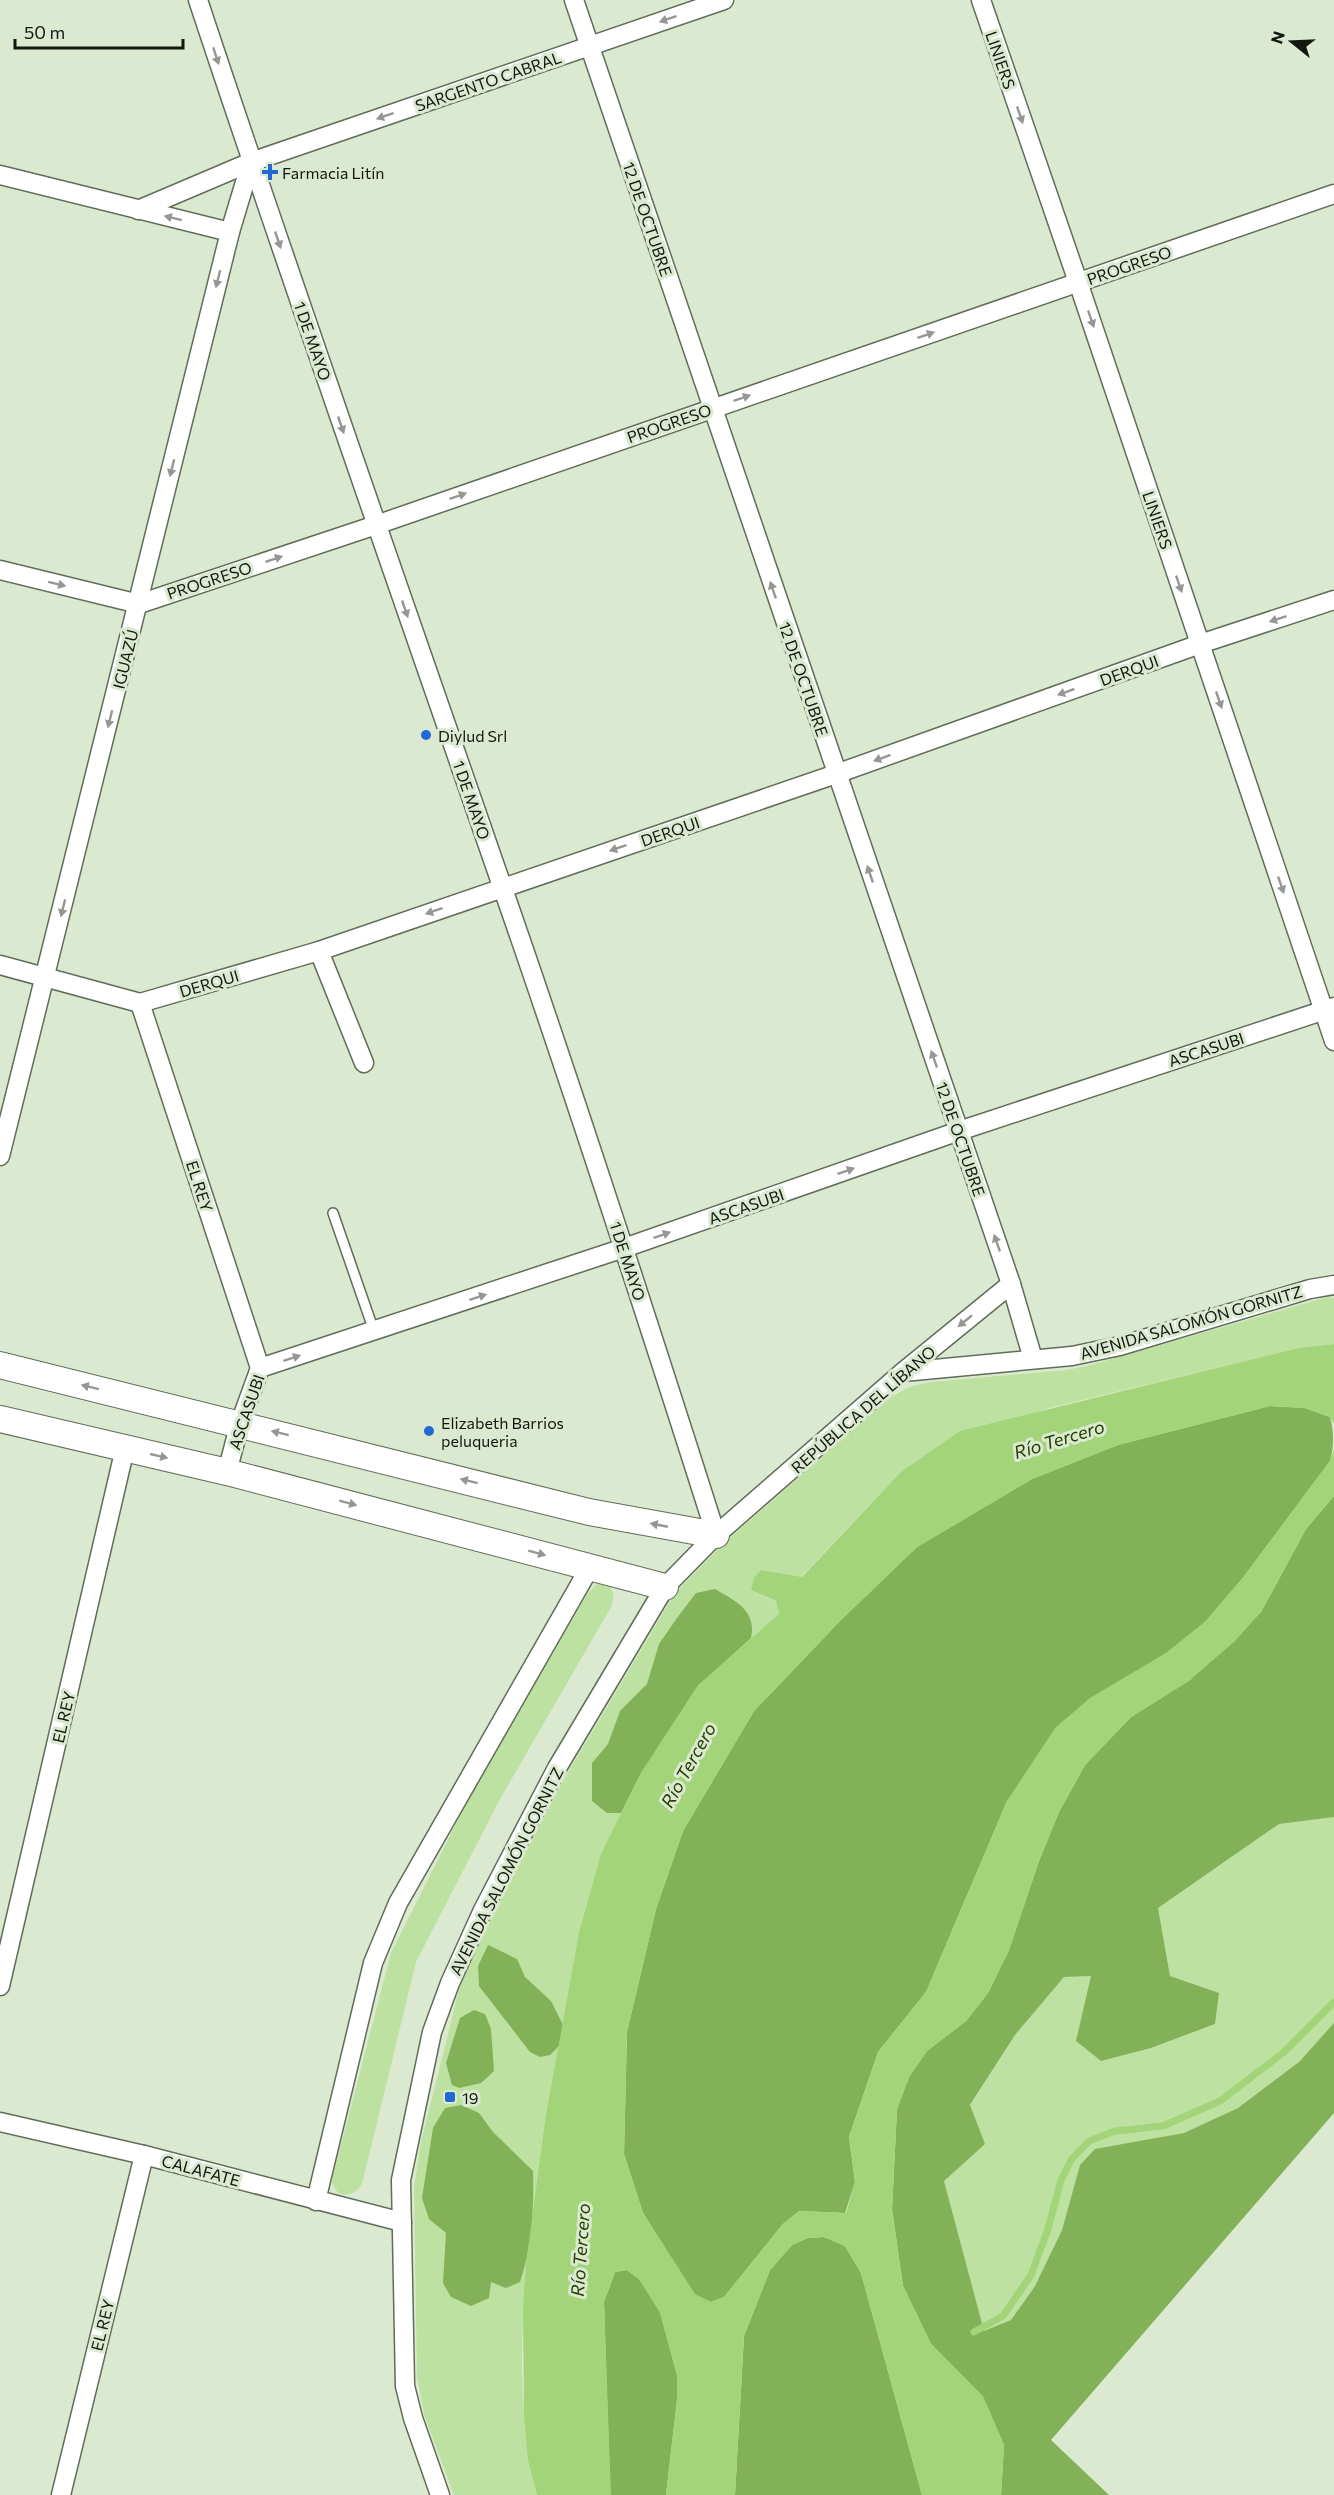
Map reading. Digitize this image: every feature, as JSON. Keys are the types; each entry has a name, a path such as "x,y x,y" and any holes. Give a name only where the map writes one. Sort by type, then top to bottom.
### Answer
{"main road":[{"path":"0,1365 240,1423 589,1512 716,1535"},
{"path":"0,1419 227,1472 665,1587"}],"street":[{"name":"1 DE MAYO","path":"198,0 251,162 503,888 624,1248 716,1535"},
{"name":"12 DE OCTUBRE","path":"573,0 1011,1284 1033,1359"},
{"name":"SARGENTO CABRAL","path":"138,210 251,162 724,0"},
{"name":"LINIERS","path":"981,0 1200,644 1329,1008 1334,1041"},
{"name":"IGUAZÚ","path":"0,1156 230,232 251,162"},
{"path":"0,175 230,232"},
{"name":"PROGRESO","path":"138,604 376,525 1334,194"},
{"path":"0,570 138,604"},
{"name":"DERQUI","path":"140,1003 319,951 836,774 1200,644 1334,600"},
{"path":"319,951 364,1063"},
{"path":"0,965 140,1003"},
{"name":"EL REY","path":"140,1003 260,1368"},
{"name":"ASCASUBI","path":"227,1472 240,1423 260,1368 624,1248 958,1131 1329,1008"},
{"name":"REPÚBLICA DEL LÍBANO","path":"716,1535 903,1372 1011,1284"},
{"name":"AVENIDA SALOMÓN GORNITZ","path":"903,1372 1072,1356 1120,1346 1310,1288 1334,1285"},
{"name":"EL REY","path":"0,1986 125,1448"},
{"name":"AVENIDA SALOMÓN GORNITZ","path":"440,2495 413,2418 405,2386 401,2180 432,2032 450,1983 483,1910 557,1768 665,1587 716,1535"},
{"path":"316,2201 373,1963 398,1903 590,1567"},
{"name":"CALAFATE","path":"0,2121 144,2155 402,2222"},
{"name":"EL REY","path":"61,2495 144,2155"}],"lane":[{"path":"333,1213 374,1331"}],"shaded area":[{"path":"1328,1297 1334,1298 1334,1344 1299,1348 1049,1408 901,1472 801,1577 761,1570 751,1590 776,1602 779,1614 559,2046 534,2209 523,2316 525,2424 537,2495 454,2495 424,2414 417,2377 414,2187 421,2142 461,1982 492,1915 567,1774 675,1593 724,1543 888,1399 909,1387 931,1382 1066,1370 1087,1366"},
{"path":"1270,1406 1305,1408 1330,1417 1333,1439 1330,1461 1242,1579 1205,1622 1169,1651 1007,1801 926,1992 878,2052 849,2137 855,2182 845,2213 799,2211 783,2224 724,2297 711,2302 695,2295 643,2213 624,2154 627,2032 656,1909 683,1831 754,1711 840,1621 917,1547 1032,1479 1118,1445"},
{"path":"1334,1496 1334,1817 1279,1824 1158,1908 1170,1976 1219,1993 1215,2024 1151,2048 1101,2061 1076,2041 1091,1976 1064,1977 1015,2035 970,2105 985,2144 944,2181 984,2331 1011,2320 1035,2286 1062,2230 1080,2165 1095,2149 1184,2133 1238,2108 1299,2062 1334,2023 1334,2113 1051,2440 1109,2495 1001,2495 1004,2445 983,2397 931,2344 903,2286 892,2209 897,2109 909,2077 927,2051 966,2021 988,1993 1009,1950 1039,1861 1059,1812 1085,1765 1131,1717 1190,1680 1261,1612 1306,1529"},
{"path":"597,1584 609,1586 611,1589 613,1601 611,1607 500,1799 416,1962 362,2184 352,2193 346,2195 338,2193 332,2183 333,2176 391,1953 476,1784 588,1593"},
{"path":"715,1589 737,1602 748,1613 752,1628 751,1638 698,1686 641,1773 621,1813 607,1813 592,1801 592,1763 608,1744 620,1711 647,1684 659,1644 677,1618 696,1593"},
{"path":"1334,1817 1334,2023 1299,2062 1238,2108 1184,2133 1095,2150 1080,2165 1062,2230 1035,2286 1011,2320 984,2332 944,2181 984,2144 970,2106 1015,2035 1064,1977 1092,1976 1076,2041 1101,2061 1151,2048 1215,2024 1218,1993 1170,1976 1158,1908 1279,1824"},
{"path":"488,1945 517,1959 525,1977 551,2001 563,2025 559,2046 550,2055 540,2057 530,2052 479,1986 478,1966"},
{"path":"474,2010 485,2014 491,2029 494,2071 481,2083 459,2088 452,2085 446,2063 460,2018"},
{"path":"461,2105 479,2113 493,2132 533,2171 531,2227 520,2282 506,2288 491,2282 489,2298 471,2306 451,2297 443,2283 446,2233 429,2219 422,2198 433,2128 445,2108"},
{"path":"824,2237 845,2246 861,2273 922,2495 735,2495 744,2336 770,2270 792,2245 808,2238"},
{"path":"627,2270 639,2279 660,2312 677,2375 677,2400 666,2495 611,2495 604,2302 615,2272"}],"water":[{"name":"Río Tercero","path":"1334,1344 1334,1424 1330,1417 1305,1408 1270,1406 1118,1445 1032,1479 917,1547 840,1621 754,1711 683,1831 656,1909 627,2032 624,2154 643,2213 695,2294 711,2302 724,2297 783,2224 799,2211 846,2213 855,2182 849,2137 878,2052 926,1992 1007,1801 1055,1728 1090,1698 1169,1651 1205,1622 1242,1579 1330,1461 1334,1449 1334,1496 1306,1529 1261,1612 1235,1641 1190,1680 1131,1717 1085,1765 1059,1812 1039,1861 1009,1950 988,1993 966,2021 927,2051 909,2077 897,2109 892,2209 903,2286 931,2344 983,2396 1004,2445 1001,2495 922,2495 861,2273 845,2246 824,2237 808,2238 792,2245 770,2270 744,2336 735,2495 666,2495 677,2400 677,2375 660,2312 639,2279 627,2270 615,2272 604,2302 611,2495 537,2495 528,2460 524,2416 523,2310 526,2264 546,2115 579,1933 601,1854 641,1773 698,1685 779,1614 776,1601 751,1590 754,1578 761,1570 802,1577 901,1472 960,1431 1299,1348"}],"waterway":[{"path":"974,2332 1003,2316 1031,2275 1048,2229 1061,2180 1071,2160 1089,2141 1115,2131 1163,2126 1220,2101 1283,2053 1334,2002"}],"place":[{"name":"Farmacia Litín","path":"270,172"},
{"name":"Diylud Srl","path":"426,735"},
{"name":"Elizabeth Barrios peluqueria","path":"429,1431"},
{"name":"19","path":"450,2097"}]}
